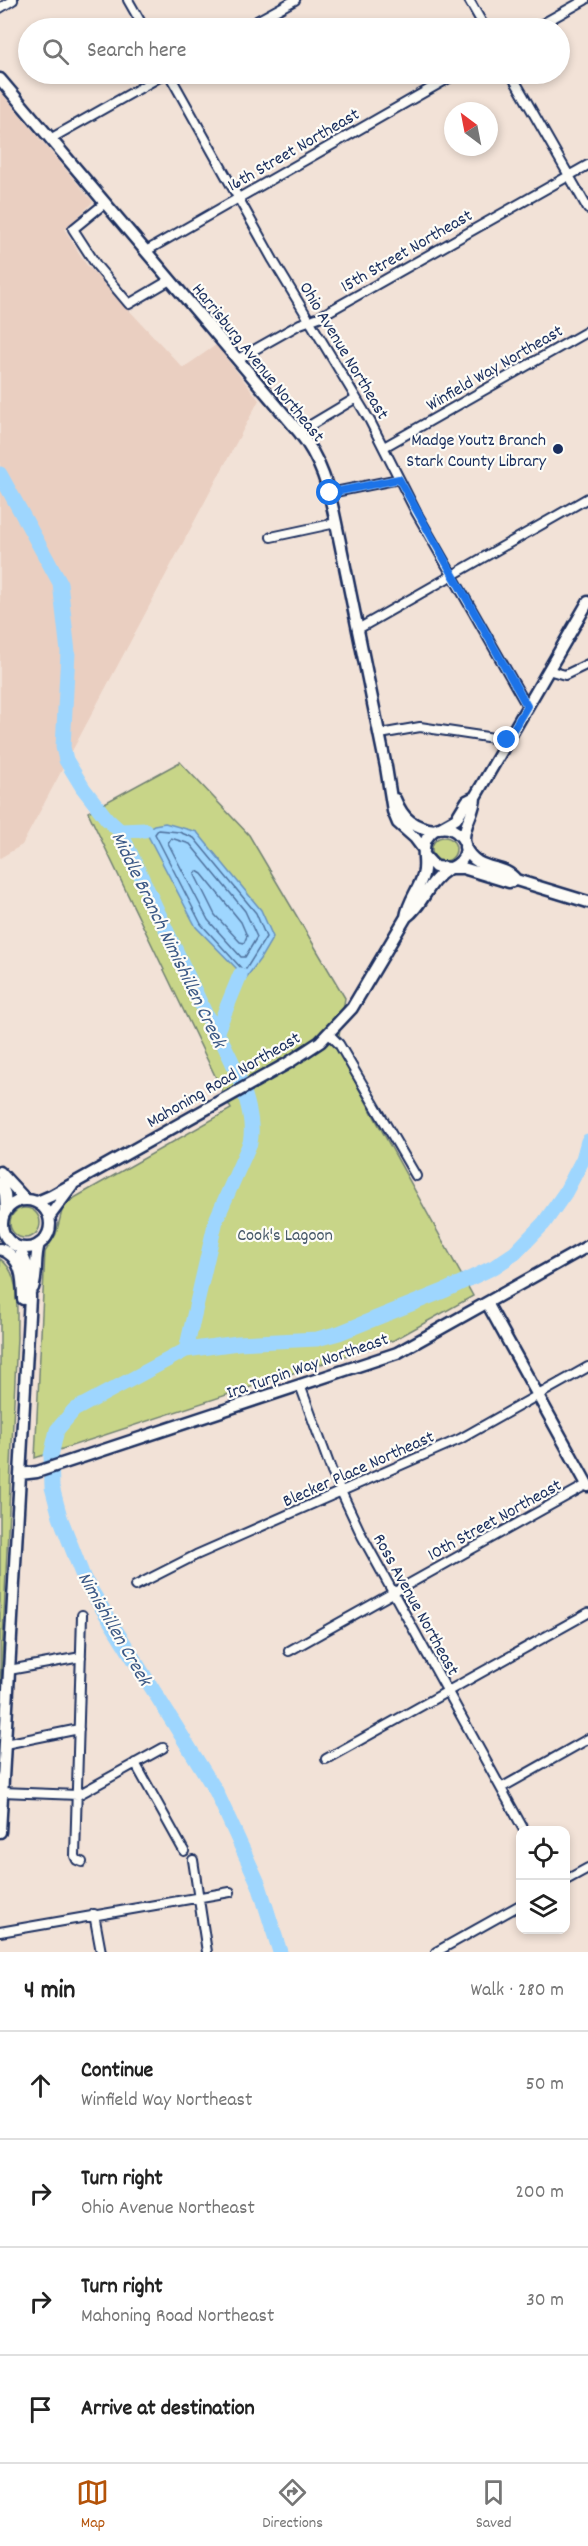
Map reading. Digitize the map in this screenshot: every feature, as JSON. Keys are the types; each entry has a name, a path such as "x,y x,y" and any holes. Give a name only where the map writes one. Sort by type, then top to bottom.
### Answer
{"street":[{"path":"0,8 13,0"},
{"path":"128,0 138,18"},
{"path":"262,18 295,0"},
{"path":"469,0 480,18"},
{"path":"553,18 585,0"},
{"name":"Harrisburg Avenue Northeast","path":"0,79 238,359 318,460 330,493 392,794 407,820 417,826 436,830"},
{"path":"50,139 149,84"},
{"name":"Ohio Avenue Northeast","path":"173,84 384,447 452,576 527,706"},
{"name":"16th Street Northeast","path":"146,251 438,84"},
{"path":"517,84 588,209"},
{"name":"15th Street Northeast","path":"238,359 588,165"},
{"path":"105,203 73,229 97,266 129,304 170,280"},
{"name":"Winfield Way Northeast","path":"384,447 588,331"},
{"path":"298,432 356,398"},
{"path":"330,493 399,479"},
{"path":"358,629 588,498"},
{"path":"271,537 336,523"},
{"path":"450,868 463,859 464,827 475,805 475,798 588,602"},
{"path":"548,670 565,675 588,664"},
{"path":"380,734 420,727 507,740"},
{"name":"Harrisburg Avenue Northeast","path":"392,794 390,800 396,822 415,838 424,853"},
{"path":"475,798 467,801 454,820 427,838 424,853 435,867 463,868 509,882 516,880 588,902"},
{"path":"436,830 454,830 465,844 471,858 477,863 512,874 516,880"},
{"name":"Mahoning Road Northeast","path":"37,1202 299,1057 329,1034 362,994 406,917 408,905 424,874 424,853"},
{"name":"Mahoning Road Northeast","path":"406,917 415,910 433,880 450,868"},
{"path":"329,1034 339,1044 416,1176"},
{"path":"0,1172 25,1199"},
{"path":"0,1182 5,1194 3,1232 15,1245 29,1269 30,1297 0,1832"},
{"name":"Mahoning Road Northeast","path":"49,1217 73,1184"},
{"path":"3,1216 13,1203 25,1199 37,1202 46,1209 49,1217 48,1233 39,1244 36,1257 37,1277 30,1297"},
{"path":"0,1241 27,1248 39,1244"},
{"name":"Ira Turpin Way Northeast","path":"20,1474 37,1472 397,1353 588,1246"},
{"path":"0,1249 14,1257 20,1268 24,1298 22,1333 28,1342"},
{"path":"487,1303 588,1485"},
{"name":"Blecker Place Northeast","path":"135,1586 196,1555 460,1439 588,1367"},
{"name":"Ross Avenue Northeast","path":"300,1385 341,1492 393,1594 522,1826"},
{"name":"10th Street Northeast","path":"290,1651 588,1485"},
{"path":"326,1759 588,1613"},
{"path":"82,1615 75,1856 82,1862"},
{"path":"9,1670 81,1657"},
{"path":"5,1744 79,1729"},
{"path":"501,1788 588,1739"},
{"path":"2,1792 78,1795 163,1748"},
{"path":"135,1763 184,1851"},
{"path":"193,1860 207,1952"},
{"path":"570,1878 588,1868"},
{"path":"0,1932 231,1892"},
{"path":"436,1952 516,1907"},
{"path":"94,1914 101,1952"}],"shaded area":[{"path":"0,91 93,202 65,230 86,264 183,368 216,345 259,400 22,845 0,858"}],"green space":[{"name":"Cook's Lagoon","path":"180,762 249,835 345,998 337,1049 473,1296 394,1340 35,1458 45,1252 56,1234 63,1207 76,1197 231,1109 88,812"},
{"path":"444,837 452,841 456,849 452,857 444,861 436,857 432,849 436,841"},
{"path":"25,1208 36,1212 40,1223 36,1234 25,1238 14,1234 10,1223 14,1212"},
{"path":"0,1259 7,1265 15,1284 17,1337 0,1701"}],"water":[{"path":"165,823 197,832 261,910 273,937 246,978 196,927 145,830"}],"waterway":[{"name":"Middle Branch Nimishillen Creek","path":"0,474 60,583 68,652 63,747 66,760 83,788 107,819 120,831 206,1015 231,1059 249,1112 250,1143 216,1220 186,1350"},
{"path":"120,831 145,830"},
{"path":"217,1031 240,975"},
{"name":"Nimishillen Creek","path":"280,1952 259,1885 216,1791 84,1579 60,1517 52,1487 51,1456 57,1430 74,1410 186,1350 238,1343 317,1339 339,1333 446,1290 494,1267 515,1253 544,1223 565,1193 583,1159 588,1141"}],"place":[{"name":"Madge Youtz Branch Stark County Library","path":"558,449"}],"route":[{"path":"330,493 399,479 527,706 507,740"}]}
